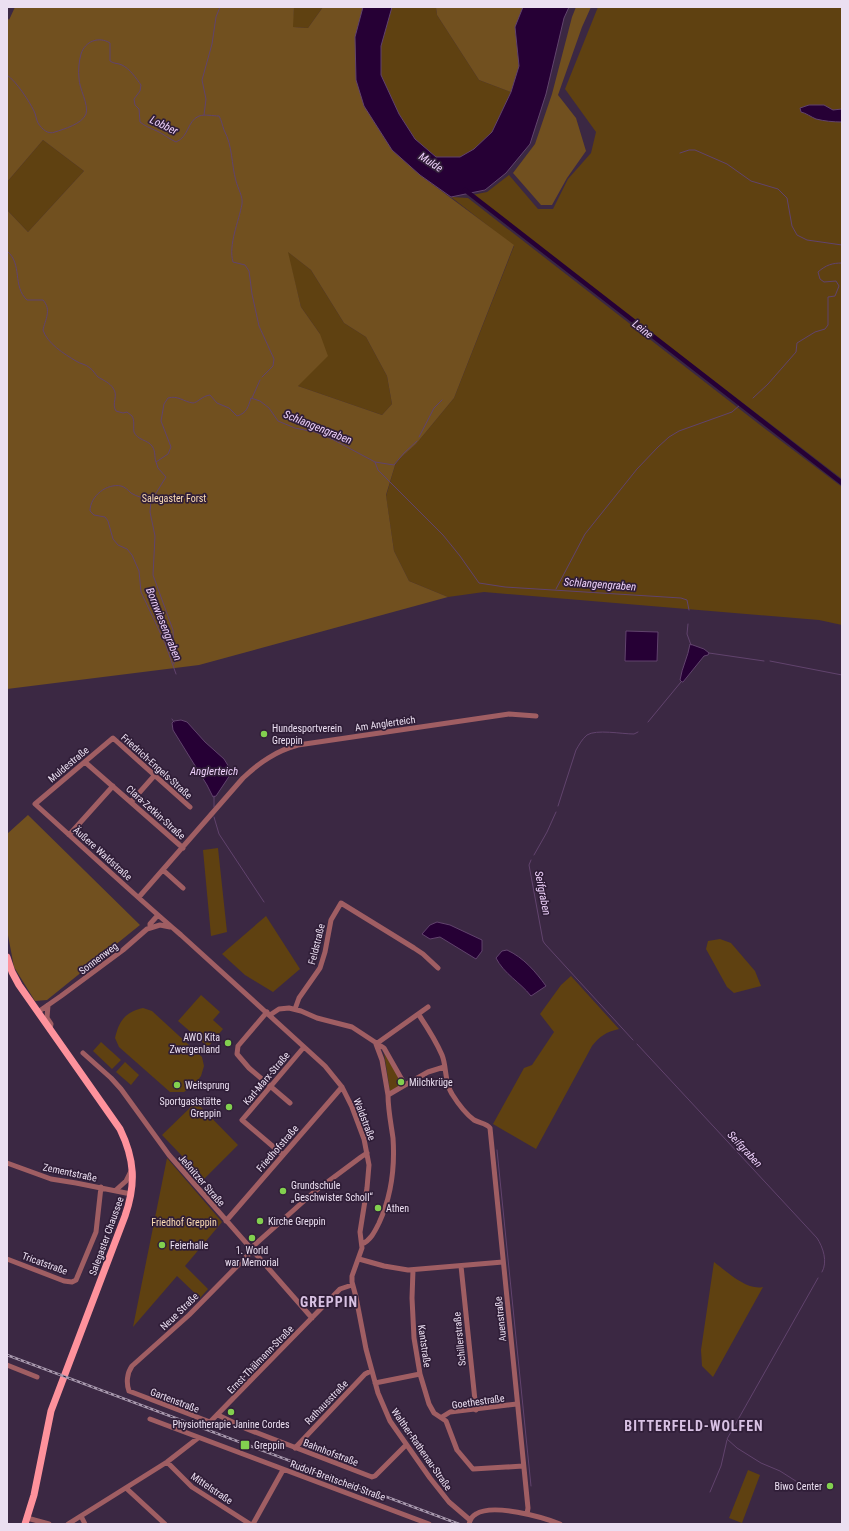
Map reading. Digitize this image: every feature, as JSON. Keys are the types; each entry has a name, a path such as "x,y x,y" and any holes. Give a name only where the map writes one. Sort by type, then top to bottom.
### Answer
{"main road":[{"name":"Salegaster Chaussee","path":"7,957 16,982 120,1129 128,1147 133,1168 132,1194 125,1216 51,1411 34,1495 26,1521"}],"street":[{"name":"Am Anglerteich","path":"182,848 247,774 270,756 283,750 303,744 509,714 536,716"},
{"name":"Muldestraße","path":"36,804 113,738"},
{"name":"Friedrich-Engels-Straße","path":"113,738 190,807"},
{"name":"Clara-Zetkin-Straße","path":"85,762 182,848 139,897"},
{"path":"131,802 154,776"},
{"name":"Clara-Zetkin-Straße","path":"69,835 113,786"},
{"name":"Äußere Waldstraße","path":"36,804 170,927 181,935 269,1014"},
{"path":"163,870 183,888"},
{"name":"Feldstraße","path":"294,1009 299,998 320,968 325,952 331,920 341,903 423,954 438,968"},
{"path":"150,927 150,924 158,915"},
{"path":"150,927 160,925 170,927"},
{"name":"Sonnenweg","path":"38,1012 123,950 150,927"},
{"path":"48,1005 47,1018 51,1024 50,1030"},
{"path":"376,1044 428,1007"},
{"path":"290,1102 270,1086 240,1058 236,1051 238,1046 269,1014 279,1009 294,1009 317,1018 352,1027 384,1048 405,1085"},
{"name":"Waldstraße","path":"269,1014 325,1066 342,1087 360,1126 367,1153 368,1180 360,1232 362,1251 352,1276 352,1284"},
{"path":"388,1095 428,1072 444,1067 443,1056 432,1034 419,1014"},
{"path":"362,1244 369,1240 387,1204 392,1169 393,1142 388,1095 382,1060 376,1044"},
{"name":"Karl-Marx-Straße","path":"283,1155 242,1120 304,1047"},
{"name":"Jeßnitzer Straße","path":"83,1052 121,1089 169,1155 312,1318"},
{"name":"Auenstraße","path":"444,1067 446,1081 451,1094 472,1118 477,1122 487,1124 490,1128 528,1508 527,1514"},
{"name":"Friedhofstraße","path":"226,1221 342,1087"},
{"name":"Neue Straße","path":"128,1387 128,1376 132,1366 189,1315 251,1250 314,1192 367,1153"},
{"name":"Zementstraße","path":"7,1163 51,1179 132,1194"},
{"path":"116,1190 126,1181 133,1168"},
{"name":"Tricatstraße","path":"7,1259 64,1281 72,1282 76,1280 96,1232 101,1188"},
{"path":"359,1259 396,1269 413,1270 503,1262"},
{"name":"Schillerstraße","path":"461,1266 476,1410"},
{"name":"Kantstraße","path":"413,1270 412,1322 420,1374 428,1404 434,1413 446,1421 456,1450 473,1469 523,1466"},
{"name":"Ernst-Thälmann-Straße","path":"218,1415 340,1289 352,1284"},
{"name":"Walther-Rathenau-Straße","path":"352,1284 371,1371 386,1414 406,1445 449,1502 470,1522 476,1514 487,1511 504,1511 527,1514 560,1524"},
{"path":"7,1366 37,1377"},
{"name":"Rathausstraße","path":"295,1448 365,1374 371,1371"},
{"path":"375,1383 420,1374"},
{"name":"Gartenstraße","path":"128,1387 131,1393 210,1422 218,1415"},
{"name":"Goethestraße","path":"442,1418 450,1412 517,1404"},
{"name":"Bahnhofstraße","path":"218,1415 239,1426 372,1477 375,1476 406,1445"},
{"name":"Rudolf-Breitscheid-Straße","path":"150,1418 194,1435 198,1438 429,1524"},
{"path":"68,1524 167,1462 198,1438"},
{"name":"Mittelstraße","path":"167,1462 192,1487 252,1524"},
{"path":"252,1524 283,1470"},
{"path":"126,1488 165,1524"},
{"path":"81,1516 85,1524"},
{"path":"26,1521 49,1524"}],"green space":[{"name":"Salegaster Forst","path":"15,7 294,7 293,27 308,28 323,7 363,7 355,37 364,106 392,150 420,175 514,245 454,398 416,444 396,462 386,495 394,551 409,581 448,597 199,665 7,689 7,210 28,232 84,171 43,140 7,182 7,17 9,20","holes":["288,252 311,270 344,323 366,337 387,376 392,404 382,415 298,386 328,356 320,334 301,307"]},
{"path":"294,7 323,7 308,28 292,27"},
{"path":"392,7 436,7 437,15 479,80 511,92 492,132 474,149 460,157 436,157 415,139 399,114 381,75 381,46"},
{"path":"436,7 523,7 515,27 519,66 511,92 479,80 437,15"},
{"path":"576,7 591,7 582,27 558,95 576,118 586,151 567,178 552,205 541,205 513,173 535,144 552,94"},
{"path":"598,7 842,7 842,479 472,195 487,192 509,175 538,209 553,209 568,179 591,153 596,132 565,89"},
{"path":"43,140 84,171 28,232 7,210 7,182"},
{"path":"451,197 468,198 842,487 842,625 819,620 484,592 448,597 409,581 394,551 386,496 396,462 416,444 454,398 514,246"},
{"path":"287,251 311,270 344,323 366,337 387,376 392,404 382,415 298,386 320,334 301,307"},
{"path":"28,815 140,925 47,1000 35,1001 14,967 7,930 7,834"},
{"path":"218,848 227,932 211,936 203,850"},
{"path":"266,916 300,969 273,992 245,975 222,954"},
{"path":"720,939 731,943 755,971 761,986 734,993 727,987 706,949 708,941"},
{"path":"571,976 619,1029 604,1035 592,1046 536,1149 493,1124 524,1068 532,1065 554,1032 540,1014 561,985"},
{"path":"201,995 220,1012 213,1020 223,1029 208,1047 178,1021"},
{"path":"143,1008 152,1011 202,1057 204,1066 201,1076 195,1084 184,1092 170,1092 119,1047 115,1038 121,1022 127,1015"},
{"path":"101,1042 121,1060 112,1069 93,1051"},
{"path":"384,1053 403,1084 390,1091"},
{"path":"125,1062 139,1075 131,1085 116,1072"},
{"path":"196,1102 238,1145 204,1179 162,1135"},
{"name":"Friedhof Greppin","path":"167,1158 222,1222 185,1266 208,1289 200,1298 177,1276 133,1327"},
{"path":"714,1262 744,1283 750,1286 763,1287 713,1377 702,1366 701,1350"},
{"path":"748,1470 760,1475 742,1523 729,1518"}],"water":[{"name":"Mulde","path":"363,7 392,7 381,46 381,75 399,114 415,139 436,157 460,157 474,149 492,132 511,92 519,66 515,27 523,7 569,7 564,18 546,94 530,144 506,173 485,190 451,197 420,175 392,150 364,106 356,80 355,37"},
{"path":"809,105 824,105 833,110 842,109 842,122 816,119 801,112 800,108"},
{"path":"626,631 658,632 657,661 625,661"},
{"path":"690,644 704,649 709,653 708,655 704,656 682,682 680,680 681,675"},
{"name":"Anglerteich","path":"181,720 187,722 205,742 224,759 232,772 216,796 213,797 173,730 172,723 174,721"},
{"path":"437,922 450,925 482,940 482,951 476,959 440,937 430,939 422,934 430,925"},
{"path":"507,950 529,965 546,986 531,996 499,964 496,958 502,951"}],"waterway":[{"path":"204,115 206,99 202,80 212,44 216,17 220,7"},
{"name":"Lobber","path":"7,75 15,82 26,97 34,111 38,123 43,129 52,133 68,128 81,121 87,110 79,82 81,54 89,43 101,40 110,43 110,61 122,65 128,69 141,85 140,91 134,99 135,105 139,109 140,122 144,125 160,132 176,142 183,137 195,118 204,115 219,116 229,143 234,174 242,201 241,211 234,233 232,248 233,262 245,265 249,271 259,326 274,359 273,366 262,377"},
{"path":"680,153 695,150 727,164 751,181 778,189 787,198 792,226 797,235 807,240 842,245"},
{"name":"Leine","path":"465,190 842,483"},
{"name":"Schlangengraben","path":"7,251 15,262 18,282 22,294 27,300 43,300 46,304 47,315 43,330 45,335 61,352 88,367 98,377 112,386 115,391 114,405 116,411 123,413 127,412 132,416 135,435 152,446 156,462 168,454 171,447 161,421 164,404 168,398 175,397 193,403 210,395 217,403 229,408 237,416 245,411 251,398 260,401 269,408 278,421 295,428 315,432 334,440 375,462 378,470 443,535 479,583 505,587 681,598 687,600 689,610"},
{"path":"753,398 768,384 796,352 797,343 815,332 825,329 828,325 828,297 835,296 839,286 836,281 824,282 820,279 818,272 829,265 842,263"},
{"name":"Lobber","path":"252,398 260,380"},
{"path":"419,437 434,408 442,400"},
{"path":"556,589 585,534 637,469 658,447 669,437 679,431 732,412 740,405"},
{"path":"375,462 394,465 417,441"},
{"name":"Bornwiesengraben","path":"156,462 158,468 166,477 151,501 131,493 122,486 116,486 100,492 93,500 90,511 94,515 105,517 108,521 113,539 118,545 127,549 132,555 139,571 141,592 165,643 176,674"},
{"path":"151,501 150,512 155,536 153,575 173,630 174,664"},
{"name":"Schlangengraben","path":"688,624 687,634 691,645"},
{"name":"Schlangengraben","path":"709,653 764,661"},
{"name":"Schlangengraben","path":"770,661 842,675"},
{"name":"Seifgraben","path":"648,722 681,682"},
{"name":"Seifgraben","path":"558,806 576,750 587,735 596,732 634,734 638,732"},
{"name":"Bornwiesengraben","path":"214,796 214,807"},
{"name":"Seifgraben","path":"534,855 556,812"},
{"name":"Bornwiesengraben","path":"214,817 219,834 264,902"},
{"name":"Seifgraben","path":"531,860 529,865 543,941 633,1040"},
{"name":"Seifgraben","path":"637,1044 817,1238 825,1259 822,1272"},
{"path":"497,1150 531,1486"},
{"name":"Seifgraben","path":"802,1485 780,1471 761,1463 737,1448 727,1439 818,1278"},
{"path":"710,1492 721,1466 727,1440"}],"railway":[{"path":"7,1355 459,1524"}],"place":[{"name":"Hundesportverein Greppin","path":"264,734"},
{"name":"AWO Kita Zwergenland","path":"228,1043"},
{"name":"Milchkrüge","path":"401,1082"},
{"name":"Weitsprung","path":"177,1085"},
{"name":"Sportgaststätte Greppin","path":"229,1107"},
{"name":"Grundschule „Geschwister Scholl“","path":"283,1191"},
{"name":"Athen","path":"378,1208"},
{"name":"Kirche Greppin","path":"260,1221"},
{"name":"1. World war Memorial","path":"252,1238"},
{"name":"Feierhalle","path":"162,1245"},
{"name":"Physiotherapie Janine Cordes","path":"231,1412"},
{"name":"Greppin","path":"245,1445"},
{"name":"Biwo Center","path":"830,1486"}],"district":[{"name":"GREPPIN","path":"329,1302"},
{"name":"BITTERFELD-WOLFEN","path":"694,1426"}]}
